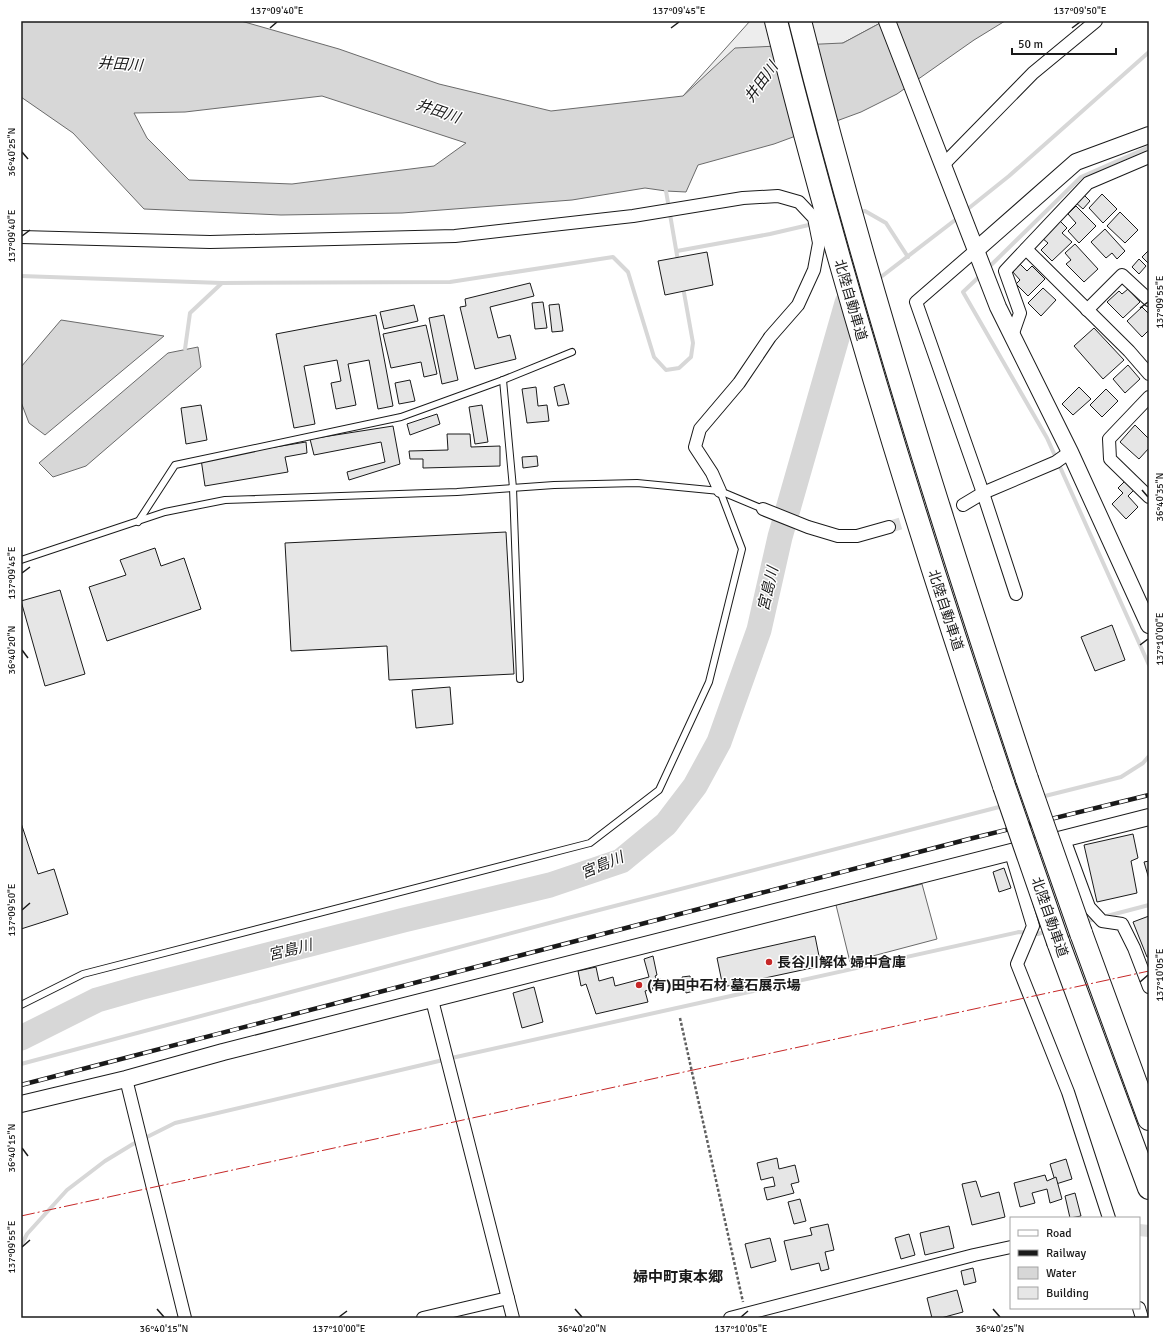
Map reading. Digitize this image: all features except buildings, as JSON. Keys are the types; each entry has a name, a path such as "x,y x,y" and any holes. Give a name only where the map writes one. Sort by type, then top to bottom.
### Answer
{"highway":[{"name":"北陸自動車道","path":"776,21 867,355 958,647 1058,942 1149,1188"},
{"name":"北陸自動車道","path":"800,21 859,242 885,332 981,641 1081,933 1149,1118"}],"street":[{"path":"887,21 998,307 1070,452 1147,616"},
{"path":"940,158 1033,73 1096,21"},
{"path":"1016,594 983,493 916,302 1076,162 1149,135"},
{"path":"1012,336 1020,313 1005,271 1088,184 1149,157"},
{"path":"21,238 210,242 455,236 633,216 743,198 778,196 799,202 814,218 819,243 814,270 798,305 770,337 738,383 700,428 694,447 712,473 720,491"},
{"path":"1026,249 1149,374"},
{"path":"1087,310 1122,275 1149,300"},
{"path":"1149,396 1109,439 1110,459 1149,497"},
{"path":"964,505 983,493 1056,462 1070,452"},
{"path":"763,509 808,527 838,536 857,536 889,527"},
{"path":"21,1104 126,1079 223,1052 1149,817"},
{"path":"1064,839 1089,907 1102,921 1122,924 1134,948 1149,987"},
{"path":"1011,852 1032,926 1017,964 1068,1092 1109,1217"},
{"path":"432,1000 513,1318"},
{"path":"126,1079 185,1318"},
{"path":"730,1318 974,1255 1010,1247"},
{"path":"423,1318 508,1298"}],"lane":[{"path":"138,522 175,465 401,417 502,380 572,352"},
{"path":"502,380 513,488 520,679"},
{"path":"21,560 165,512 225,500 457,492 554,485 637,483 720,491 763,509"},
{"path":"21,1005 82,974 590,843 659,790 709,682 742,549 720,491"}],"path":[{"path":"680,1018 745,1314"}],"shaded area":[{"path":"750,21 884,21 843,43 683,96"},
{"path":"922,884 937,939 850,962 836,905"}],"water":[{"name":"井田川","path":"21,21 241,21 339,49 439,84 551,111 683,96 735,48 843,43 884,21 1005,21 974,40 897,94 861,112 774,144 698,165 686,192 645,188 572,200 402,213 281,215 144,209 73,133 21,97","holes":["322,96 466,143 434,166 292,184 189,180 147,138 134,113 185,112"]},
{"path":"61,320 164,336 45,435 29,423 21,402 21,367"},
{"path":"198,347 201,367 86,466 53,477 39,463 168,353"}],"waterway":[{"path":"964,212 1009,176 1149,52"},
{"path":"987,269 1081,177 1149,147"},
{"path":"666,191 678,261"},
{"path":"857,213 865,211 886,223 908,257"},
{"path":"877,280 959,217"},
{"path":"677,251 770,234 813,224"},
{"path":"21,276 222,283 450,282 613,257 628,272 654,357 666,370 679,368 691,357 693,343 683,287"},
{"path":"982,274 963,292 1047,438 1149,665"},
{"path":"185,349 190,313 222,283"},
{"name":"宮島川","path":"21,1038 97,1000 404,920 550,885 621,861 666,824 695,786 719,742 759,630 780,537 847,303"},
{"path":"1041,797 1121,777 1143,763 1149,756"},
{"path":"21,1064 568,918 1003,806"},
{"path":"1084,922 1149,905"},
{"path":"21,1246 27,1234 67,1190 105,1161 133,1144 175,1123 456,1057 1019,932 1038,934 1047,931"}],"tunnel":[{"path":"889,527 963,505"},
{"path":"1140,1230 1149,1231"}],"railway":[{"path":"21,1085 969,839 1149,795"}],"power":[{"path":"21,1216 1149,971"}],"place":[{"name":"長谷川解体 婦中倉庫","path":"769,962"},
{"name":"(有)田中石材 墓石展示場","path":"639,985"}],"district":[{"name":"婦中町東本郷","path":"678,1277"}]}
